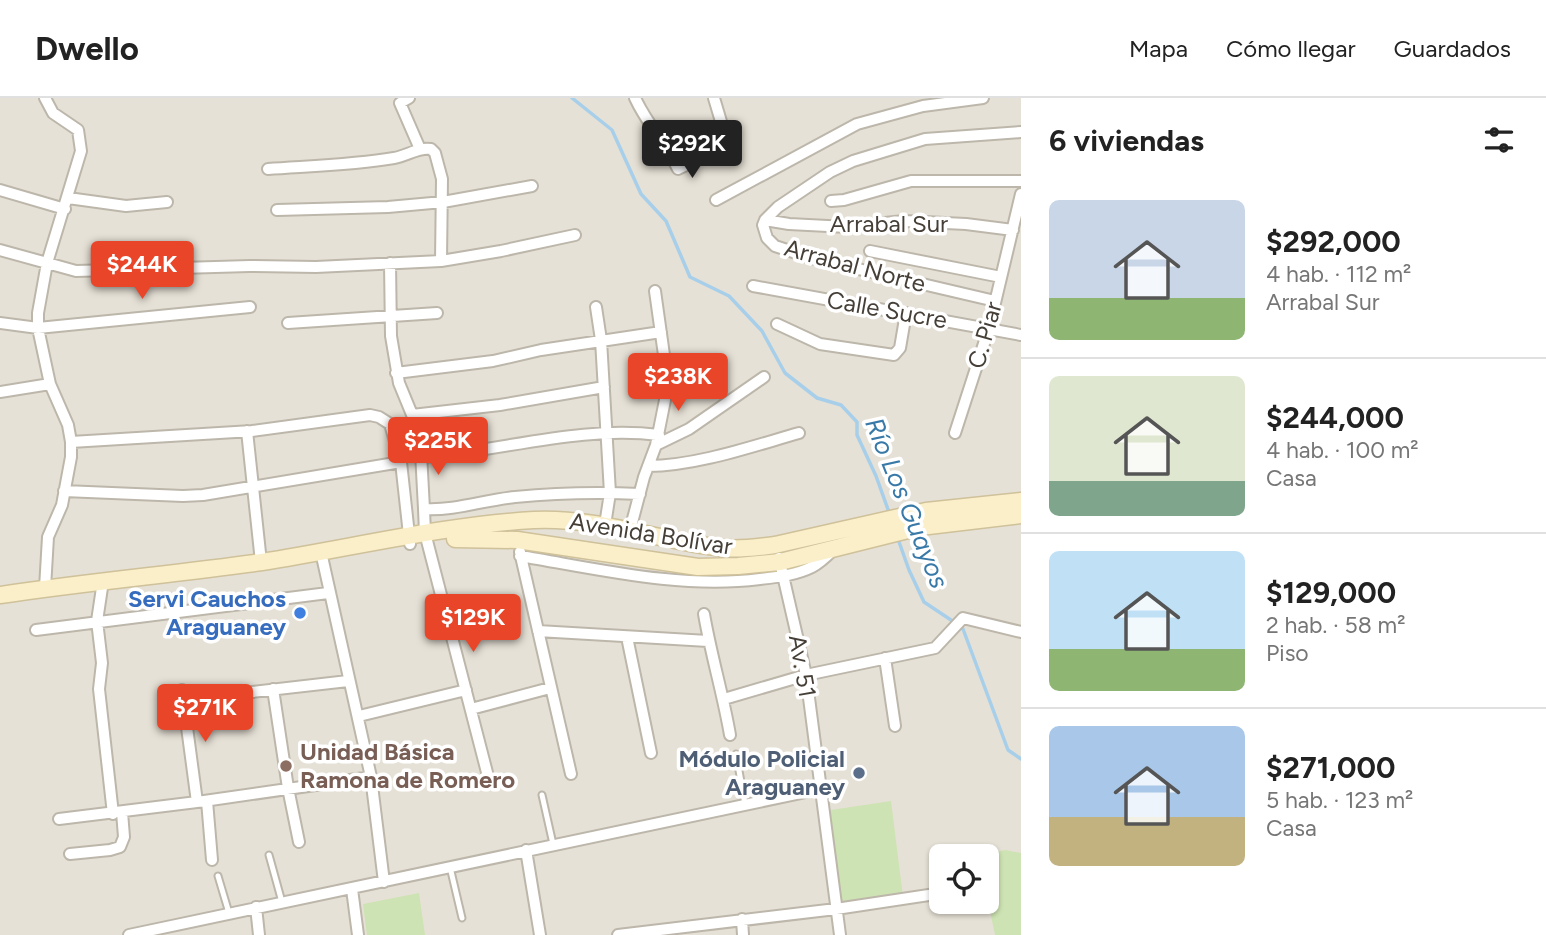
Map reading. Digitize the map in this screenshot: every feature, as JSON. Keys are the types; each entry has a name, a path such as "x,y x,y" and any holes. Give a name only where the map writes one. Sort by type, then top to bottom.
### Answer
{"main road":[{"name":"Avenida Bolívar","path":"418,539 465,538 519,548 606,553 698,567 782,569 844,541 923,519 1021,501"},
{"name":"Avenida Bolívar","path":"923,519 1021,515"},
{"name":"Avenida Bolívar","path":"0,594 261,562 510,523 558,520 606,525 723,548 844,541"}],"street":[{"path":"45,98 53,113 78,130 81,140 81,150 67,204 41,289 38,328 50,384 68,425 72,442 62,505 48,537 45,588"},
{"path":"635,98 649,127 678,169 728,145 714,98"},
{"path":"716,200 778,164 857,124 923,106 983,98"},
{"path":"402,100 420,149"},
{"path":"764,224 778,207 830,173 878,152 925,139 1021,132"},
{"path":"268,169 387,159 428,148 435,153 442,179 441,261"},
{"path":"831,201 844,200 911,181 1021,181"},
{"path":"277,210 388,207 443,202 532,186"},
{"path":"0,190 67,204 126,206 167,202"},
{"name":"C. Piar","path":"955,433 989,328 1021,194"},
{"name":"Arrabal Sur","path":"764,224 847,227 904,221 966,224 1013,230"},
{"name":"Arrabal Norte","path":"764,224 767,238 775,246 811,258 995,302"},
{"path":"0,250 76,271 103,272 139,268 441,261 575,235"},
{"path":"870,251 1001,277"},
{"path":"390,264 391,336 396,373 420,433 424,509 418,539"},
{"name":"Calle Sucre","path":"753,286 1021,335"},
{"path":"630,530 657,440 665,400 661,332 655,291"},
{"path":"0,323 38,328 250,307"},
{"path":"596,307 601,340 610,493 606,525"},
{"path":"288,323 437,313"},
{"path":"777,324 820,344 894,355 900,348 906,313"},
{"path":"396,373 493,361 601,340 661,332"},
{"path":"421,457 623,432 657,440 689,429 764,377"},
{"path":"0,392 50,384"},
{"path":"412,415 500,405 604,387"},
{"path":"72,442 247,431 370,415 390,424 418,539 466,690 490,784"},
{"path":"247,431 261,562"},
{"path":"648,466 692,460 799,433"},
{"path":"64,491 183,496 254,487 401,461"},
{"path":"424,509 513,498 639,494"},
{"path":"488,502 491,525"},
{"path":"510,523 519,548 572,775"},
{"name":"Av. 51","path":"775,545 806,675 839,935"},
{"path":"519,548 605,570 688,582 728,583 782,569"},
{"path":"321,552 328,593 371,776 384,882"},
{"path":"605,570 606,553"},
{"path":"70,854 120,847 124,837 117,813 100,706 102,663 97,621 103,581"},
{"path":"36,630 328,593"},
{"path":"704,614 730,735"},
{"path":"724,699 806,675 934,648 963,618 1021,632"},
{"path":"538,631 708,641"},
{"path":"627,637 651,753"},
{"path":"885,659 895,726"},
{"path":"212,860 182,695 348,681"},
{"path":"471,709 550,688"},
{"path":"273,689 299,842"},
{"path":"359,716 466,690"},
{"path":"59,819 371,776"},
{"path":"129,935 161,932 256,907 820,789"},
{"path":"526,850 540,935"},
{"path":"352,889 358,935"},
{"path":"618,935 929,895"},
{"path":"256,907 260,935"},
{"path":"742,919 743,935"}],"lane":[{"path":"736,754 745,804"},
{"path":"542,795 553,844"},
{"path":"270,855 282,902"},
{"path":"450,867 462,918"},
{"path":"218,876 229,913"}],"shaded area":[{"path":"0,98 1021,98 1021,935 0,935"}],"green space":[{"path":"891,801 903,897 838,906 824,811"},
{"path":"999,851 1021,853 1021,935 995,935 991,914 999,914"},
{"path":"419,893 425,935 367,935 363,904"}],"waterway":[{"name":"Río Los Guayos","path":"572,98 612,130 641,194 666,221 690,277 729,296 762,331 785,373 817,398 841,405 857,422 857,435 890,515"},
{"name":"Río Los Guayos","path":"898,539 924,602 954,622"},
{"name":"Río Los Guayos","path":"960,627 1008,750 1021,759"}],"place":[{"name":"Servi Cauchos Araguaney","path":"300,613"},
{"name":"Unidad Básica Ramona de Romero","path":"286,766"},
{"name":"Módulo Policial Araguaney","path":"859,773"}]}
